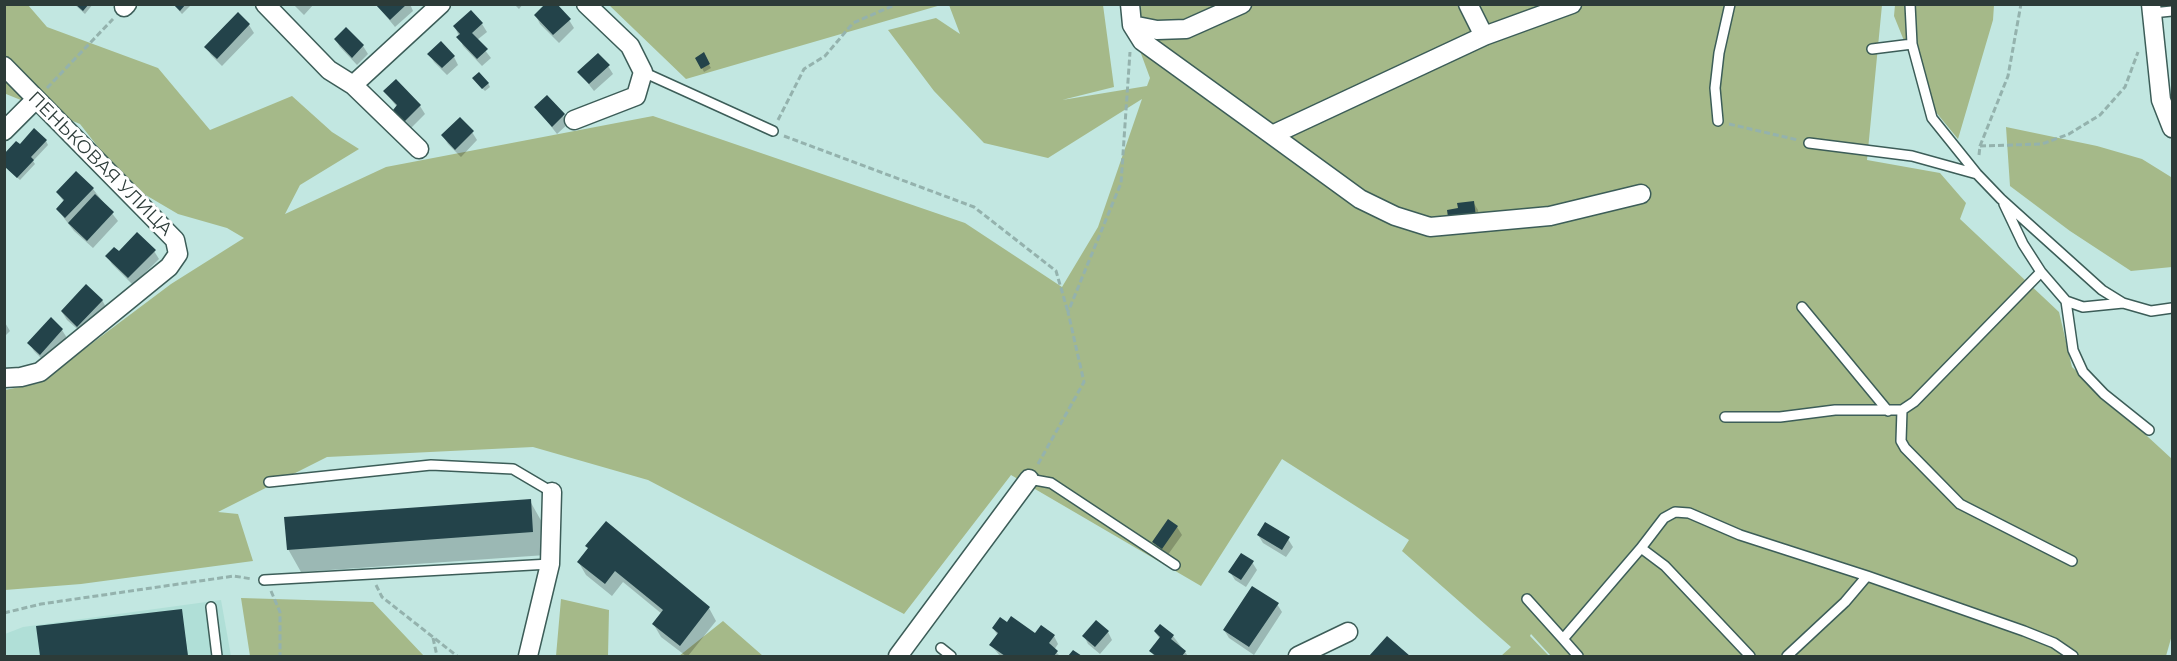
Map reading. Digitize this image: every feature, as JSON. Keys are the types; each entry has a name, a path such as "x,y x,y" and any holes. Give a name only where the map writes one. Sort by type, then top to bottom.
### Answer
{"street":[{"path":"264,4 329,70 353,85 419,149"},
{"path":"353,85 441,4"},
{"path":"574,120 636,96 643,72 630,46 586,4"},
{"path":"1130,4 1132,25 1142,41 1360,199 1395,216 1430,227 1550,216 1641,194"},
{"path":"1132,25 1157,30 1186,29 1242,4"},
{"path":"1468,4 1484,36"},
{"path":"1272,135 1484,36 1572,4"},
{"path":"2151,9 2161,100 2172,128"},
{"name":"ПЕНЬКОВАЯ УЛИЦА","path":"4,66 175,240 178,254 169,267 40,372 21,377 4,378"},
{"path":"4,130 35,100"},
{"path":"898,657 1029,479"},
{"path":"528,657 550,564 552,492"},
{"path":"1298,657 1348,632"}],"lane":[{"path":"1718,121 1715,88 1719,53 1730,4"},
{"path":"1910,4 1912,44 1932,118 1977,174 2001,199 2102,290 2123,303 2151,311 2172,308"},
{"path":"2151,9 2172,11"},
{"path":"1872,49 1912,44"},
{"path":"643,72 773,131"},
{"path":"1809,142 1912,156 1977,174"},
{"path":"2001,199 2023,244 2041,272 2066,300 2083,307 2123,303"},
{"path":"1725,417 1780,417 1835,410 1902,410 1914,402 2041,272"},
{"path":"2066,300 2073,350 2083,372 2104,394 2150,430"},
{"path":"1802,307 1888,411"},
{"path":"1902,410 1900,433 1905,448 1960,504 2072,561"},
{"path":"269,482 431,465 513,470 552,492"},
{"path":"1029,479 1051,483 1175,565"},
{"path":"1563,639 1664,518 1675,512 1689,513 1740,536 1867,576 2024,631 2054,643 2073,657"},
{"path":"1641,548 1665,566 1750,657"},
{"path":"264,580 550,564"},
{"path":"1787,657 1845,602 1867,576"},
{"path":"1527,599 1578,657"},
{"path":"211,607 217,657"},
{"path":"941,648 951,657"}],"path":[{"path":"897,4 853,23 825,56 804,69 773,131 974,207 1056,271 1084,382 1029,479"},
{"path":"1977,174 1980,146 2008,76 2021,4"},
{"path":"35,100 126,6"},
{"path":"1068,312 1121,183 1132,25"},
{"path":"1980,146 2042,144 2069,134 2100,115 2125,87 2140,44"},
{"path":"1718,121 1809,142"},
{"path":"370,574 382,597 457,657"},
{"path":"4,614 41,604 234,576 264,580 280,612 280,657"},
{"path":"433,637 437,657"}],"shaded area":[{"path":"5,5 28,5 47,27 158,68 210,130 292,96 332,132 359,149 300,185 285,214 386,167 653,116 965,223 1062,287 1098,227 1142,99 1048,158 984,143 934,91 888,30 936,18 960,34 949,5 1103,5 1114,87 1062,100 1147,86 1150,78 1133,32 1131,5 1882,5 1867,160 1940,173 1966,203 1960,219 2059,312 2072,367 2172,459 2172,635 2166,656 1551,656 1531,634 1530,636 1549,656 1501,656 1511,647 1402,551 1409,540 1282,459 1201,586 1011,475 904,614 648,480 533,447 327,457 218,512 238,514 253,561 81,584 5,590 5,390 39,383 171,284 244,238 227,228 178,214 127,184 80,124 6,94 4,90"},
{"path":"609,5 941,5 686,79"},
{"path":"1895,5 1994,5 1993,20 1958,139 1930,105 1894,16"},
{"path":"2006,127 2097,146 2142,159 2171,177 2172,267 2131,271 2070,231 2010,186"},
{"path":"241,598 373,602 424,656 250,656"},
{"path":"561,599 609,610 608,656 556,656"},
{"path":"221,600 231,656 5,656 5,634 23,627"},
{"path":"723,621 763,656 679,656"}],"building":[{"path":"75,4 89,4 83,11"},
{"path":"173,4 186,4 180,11"},
{"path":"375,4 407,4 390,20"},
{"path":"545,4 557,4 571,19 553,35 534,15"},
{"path":"471,10 483,23 472,33 488,49 477,59 456,37 460,34 453,26"},
{"path":"238,12 250,24 217,59 204,47"},
{"path":"346,27 364,45 352,58 334,39"},
{"path":"441,41 455,56 442,68 427,54"},
{"path":"704,52 710,64 701,69 695,58"},
{"path":"598,53 610,65 589,84 577,72"},
{"path":"479,72 489,83 482,89 472,78"},
{"path":"396,79 421,105 404,122 393,110 397,105 383,91"},
{"path":"547,95 565,114 552,127 534,107"},
{"path":"460,117 474,131 455,150 441,135"},
{"path":"34,128 47,140 31,157 34,160 17,178 4,166 4,154 16,141 20,144"},
{"path":"76,171 94,188 65,218 56,209 64,200 56,192"},
{"path":"95,194 114,212 87,241 68,223"},
{"path":"1474,201 1476,217 1448,217 1447,210 1458,208 1457,203"},
{"path":"137,232 156,250 128,278 105,256 114,247 119,251"},
{"path":"86,284 103,300 77,327 61,311"},
{"path":"51,317 63,329 40,355 27,343"},
{"path":"531,499 533,532 287,550 284,517"},
{"path":"1168,519 1178,526 1162,549 1152,542"},
{"path":"606,521 710,607 680,646 652,624 663,610 615,571 605,584 577,562 588,548 585,546"},
{"path":"1265,522 1290,537 1282,550 1257,535"},
{"path":"1241,553 1254,561 1241,580 1228,572"},
{"path":"1252,586 1279,603 1249,647 1223,630"},
{"path":"182,609 188,656 40,656 36,626"},
{"path":"1011,616 1035,633 1041,625 1055,635 1049,643 1058,651 1054,656 1005,656 989,645 998,633 992,628 1000,617 1007,622"},
{"path":"1096,620 1109,631 1095,647 1082,636"},
{"path":"1160,624 1174,635 1171,639 1186,651 1182,656 1156,656 1149,651 1160,637 1154,631"},
{"path":"1387,636 1410,656 1369,656"},
{"path":"1073,650 1082,656 1068,656"}]}
